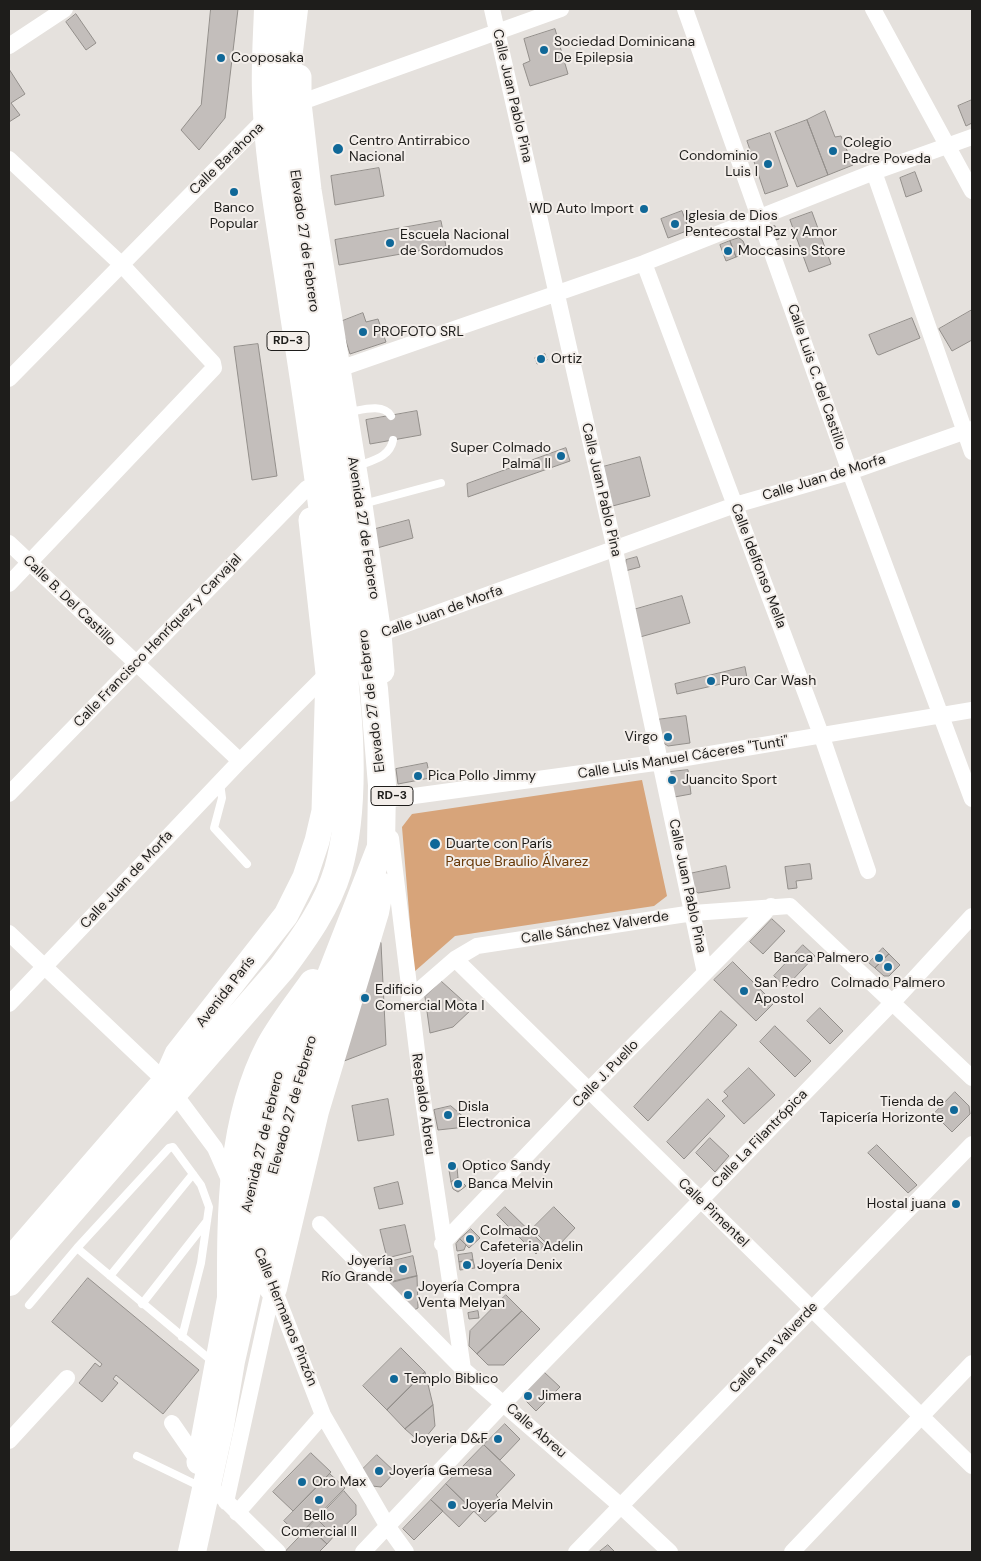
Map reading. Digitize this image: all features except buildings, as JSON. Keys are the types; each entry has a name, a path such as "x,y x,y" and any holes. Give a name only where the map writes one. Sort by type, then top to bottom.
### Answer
{"highway":[{"name":"Elevado 27 de Febrero","path":"9,1282 282,968 307,934 328,897 338,871 348,810 347,716 339,630 319,480 273,169 266,94 268,9"},
{"name":"Elevado 27 de Febrero","path":"192,1552 220,1426 224,1363 280,1145 329,980 386,843 374,688 286,116 294,9"},
{"path":"165,1081 189,1060 271,967 315,902 328,872 341,813 342,778 334,699 339,630"},
{"path":"274,1288 315,1111 375,912 383,873 386,843"},
{"path":"224,1363 231,1238 244,1124 255,1082 270,1046 313,983"}],"main road":[{"name":"RD-3","path":"262,9 260,124 307,488 328,673"},
{"name":"Avenida 27 de Febrero","path":"179,1552 201,1475 224,1363 245,1217 272,1088 313,983 338,954 364,910 376,883 386,843 392,800 380,634 309,190 299,103 298,57 303,9"},
{"name":"Avenida París","path":"9,1261 165,1081 177,1054 286,915 305,877 317,841 324,811 328,673"}],"street":[{"path":"9,46 64,9"},
{"name":"Calle Juan Pablo Pina","path":"492,9 662,762 705,973"},
{"name":"Calle Barahona","path":"9,379 260,124 299,103 561,9"},
{"name":"Calle Luis C. del Castillo","path":"685,9 850,472 972,799"},
{"path":"873,9 972,191"},
{"path":"339,369 644,263 874,172 972,137"},
{"path":"9,159 121,264 213,363 214,368 9,584"},
{"path":"874,172 968,430 972,452"},
{"name":"Calle Idelfonso Mella","path":"644,263 822,737 868,871"},
{"name":"Calle Juan de Morfa","path":"9,1004 220,781 328,673 380,634 615,550 734,505 850,472 968,430"},
{"name":"Calle Francisco Henríquez y Carvajal","path":"9,794 307,488"},
{"name":"Calle B. Del Castillo","path":"9,543 134,664 240,761"},
{"name":"Calle Luis Manuel Cáceres \"Tunti\"","path":"392,800 662,762 822,737 972,710"},
{"name":"Respaldo Abreu","path":"386,843 442,1244 463,1369"},
{"name":"Calle J. Puello","path":"442,1244 588,1091 771,906"},
{"name":"Calle Sánchez Valverde","path":"409,999 455,959 477,946 693,913 790,906 972,1078"},
{"name":"Calle La Filantrópica","path":"363,1552 504,1403 892,1003 972,916"},
{"path":"9,934 165,1081"},
{"name":"Calle Pimentel","path":"455,959 972,1466"},
{"name":"Calle Hermanos Pinzón","path":"165,1081 215,1148 274,1288 323,1415 388,1527 406,1552"},
{"name":"Calle Ana Valverde","path":"576,1552 622,1507 972,1144"},
{"name":"Calle Abreu","path":"320,1224 463,1369 622,1507 670,1552"},
{"path":"232,1507 274,1288"},
{"path":"792,1552 972,1363"},
{"path":"9,1441 67,1378"},
{"path":"232,1507 323,1415"},
{"path":"172,1422 201,1475 278,1552"}],"lane":[{"path":"346,412 378,408 388,411 391,416"},
{"path":"354,467 382,457 392,447 393,440"},
{"path":"360,505 441,483"},
{"path":"220,781 222,798 214,828 247,864"},
{"path":"29,1305 77,1248 169,1148 173,1147 194,1174 208,1200 208,1219 201,1263 182,1337"},
{"path":"110,1276 194,1174"},
{"path":"142,1304 208,1219"},
{"path":"77,1248 182,1337 224,1363"},
{"path":"137,1456 201,1475"}],"green space":[{"name":"Parque Braulio Álvarez","path":"642,780 667,896 654,906 455,936 414,972 402,827 412,814"}],"place":[{"name":"Sociedad Dominicana De Epilepsia","path":"544,50"},
{"name":"Cooposaka","path":"221,58"},
{"name":"Centro Antirrabico Nacional","path":"338,149"},
{"name":"Colegio Padre Poveda","path":"833,151"},
{"name":"Condominio Luis I","path":"768,164"},
{"name":"Banco Popular","path":"234,192"},
{"name":"WD Auto Import","path":"644,209"},
{"name":"Iglesia de Dios Pentecostal Paz y Amor","path":"675,224"},
{"name":"Escuela Nacional de Sordomudos","path":"390,243"},
{"name":"Moccasins Store","path":"728,251"},
{"name":"PROFOTO SRL","path":"363,332"},
{"name":"Ortiz","path":"541,359"},
{"name":"Super Colmado Palma II","path":"561,456"},
{"name":"Puro Car Wash","path":"711,681"},
{"name":"Virgo","path":"668,737"},
{"name":"Pica Pollo Jimmy","path":"418,776"},
{"name":"Juancito Sport","path":"672,780"},
{"name":"Duarte con París","path":"435,844"},
{"name":"Banca Palmero","path":"879,958"},
{"name":"Colmado Palmero","path":"888,967"},
{"name":"San Pedro Apostol","path":"744,991"},
{"name":"Edificio Comercial Mota I","path":"365,998"},
{"name":"Tienda de Tapicería Horizonte","path":"954,1110"},
{"name":"Disla Electronica","path":"448,1115"},
{"name":"Optico Sandy","path":"452,1166"},
{"name":"Banca Melvin","path":"458,1184"},
{"name":"Hostal juana","path":"956,1204"},
{"name":"Colmado Cafeteria Adelin","path":"470,1239"},
{"name":"Joyería Denix","path":"467,1265"},
{"name":"Joyería Río Grande","path":"403,1269"},
{"name":"Joyería Compra Venta Melyan","path":"408,1295"},
{"name":"Templo Biblico","path":"394,1379"},
{"name":"Jimera","path":"528,1396"},
{"name":"Joyeria D&F","path":"498,1439"},
{"name":"Joyería Gemesa","path":"379,1471"},
{"name":"Oro Max","path":"302,1482"},
{"name":"Bello Comercial II","path":"319,1500"},
{"name":"Joyería Melvin","path":"452,1505"}]}
